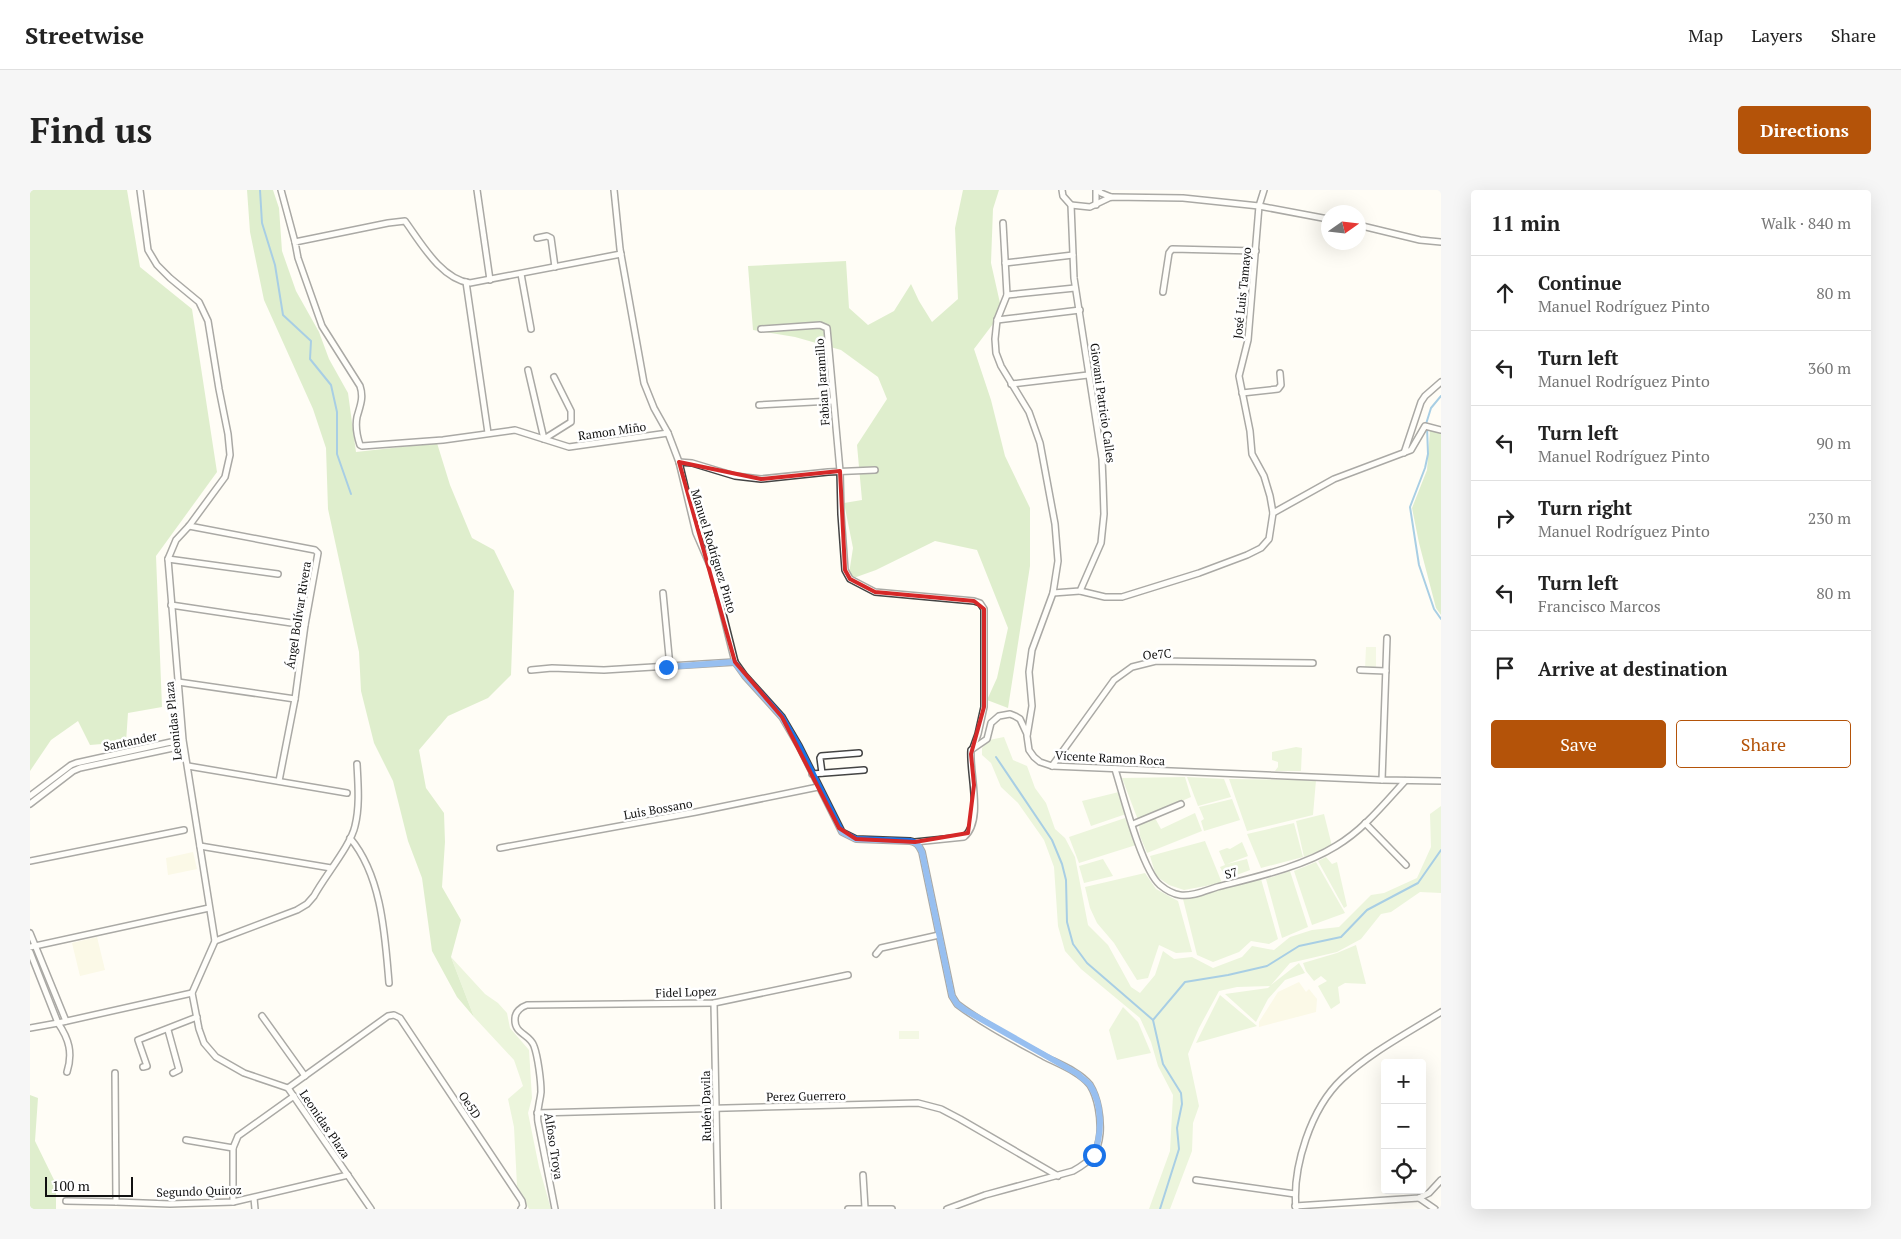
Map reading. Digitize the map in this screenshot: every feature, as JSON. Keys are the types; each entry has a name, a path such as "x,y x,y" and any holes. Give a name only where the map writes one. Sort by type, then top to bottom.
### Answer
{"street":[{"path":"140,190 148,250 170,278 199,302 208,321 228,434 230,456 225,477 189,526 176,540 168,559 278,574"},
{"path":"281,190 295,242 405,221 443,269 466,282 490,280 620,254"},
{"path":"477,190 490,280"},
{"name":"Manuel Rodríguez Pinto","path":"614,190 620,254 644,383 654,408 668,433 679,462 696,533 712,570 734,662 782,717 799,746 838,828 846,836 856,839 915,842"},
{"path":"1062,190 1063,196 1071,204 1080,206 1096,205 1112,197"},
{"path":"1096,205 1097,190"},
{"path":"1097,190 1112,197 1183,198 1260,206 1321,218"},
{"name":"José Luis Tamayo","path":"1264,190 1260,206 1248,340 1239,376 1250,431 1252,454 1264,476 1273,513"},
{"name":"Giovani Patricio Calles","path":"1071,204 1075,288 1080,310 1088,375 1102,459 1104,514 1101,543 1080,591"},
{"path":"1003,223 1002,235 1007,295 998,320 995,339 996,354 1011,384 1029,412 1040,443 1055,524 1058,561 1053,593 1032,650 1029,672 1032,706 1027,736"},
{"path":"1366,228 1420,240 1441,242"},
{"path":"536,238 546,236 550,238 555,268"},
{"name":"Ramon Miño","path":"295,242 298,258 322,326 352,370 362,392 362,405 357,418 356,428 360,445 364,447 443,440 515,430 569,447 668,433"},
{"path":"1163,292 1169,253 1173,249 1256,251"},
{"path":"1005,263 1073,255"},
{"path":"520,274 531,329"},
{"path":"466,282 488,433"},
{"path":"1007,295 1075,288"},
{"path":"998,320 1080,310"},
{"name":"Fabian Jaramillo","path":"761,329 820,325 827,328 832,401 840,471 840,514 845,570 850,578 875,592 974,601 980,603 984,609 984,707 973,748"},
{"path":"528,370 544,439 571,422 570,411 554,377"},
{"path":"1242,393 1278,389 1281,385 1280,373"},
{"path":"1011,384 1088,375"},
{"path":"1404,453 1421,402 1441,382"},
{"path":"759,405 832,401"},
{"path":"1053,593 1080,591 1105,597 1122,597 1199,573 1247,555 1261,548 1268,539 1273,513 1334,479 1413,448 1422,427 1441,430"},
{"path":"679,462 692,463 735,476 761,479 840,471 875,470"},
{"name":"Ángel Bolívar Rivera","path":"189,526 317,551 318,555 305,625 295,699 279,782"},
{"name":"Leonidas Plaza","path":"168,559 183,740 214,941"},
{"path":"663,593 670,667"},
{"path":"171,605 305,625"},
{"path":"1382,780 1388,638"},
{"path":"531,670 552,668 604,670 734,662"},
{"name":"Oe7C","path":"1052,766 1114,680 1132,666 1156,662 1313,663"},
{"path":"1360,670 1386,671"},
{"path":"178,682 295,699"},
{"name":"Vicente Ramon Roca","path":"973,748 987,738 993,720 998,716 1006,714 1020,719 1027,736 1029,750 1034,757 1040,762 1052,766 1441,781"},
{"name":"Santander","path":"30,796 76,762 171,742 174,745 173,748 80,768 73,771 30,804"},
{"path":"946,1209 1003,1189 1058,1176 1086,1164 1094,1155 1099,1143 1099,1113 1095,1096 1089,1085 1078,1074 1030,1048 957,1004 952,996 922,852 915,842 964,837 968,833 973,814 974,785 971,754 973,748"},
{"path":"822,773 821,756 859,753"},
{"path":"30,1028 192,994 214,941 299,909 314,896 350,838 355,826 358,791 357,764"},
{"path":"188,766 347,793"},
{"name":"S7","path":"1115,769 1152,877 1168,891 1180,895 1256,877 1316,856 1337,846 1365,823 1405,781"},
{"path":"812,774 864,770"},
{"name":"Luis Bossano","path":"500,848 696,812 818,786"},
{"path":"1133,824 1181,804"},
{"path":"1365,823 1406,865"},
{"path":"30,861 184,830"},
{"path":"350,838 359,848 376,892 384,926 389,983"},
{"path":"200,846 331,868"},
{"path":"33,946 209,908"},
{"path":"30,933 33,946 66,1021"},
{"path":"876,954 881,948 940,935"},
{"path":"30,952 58,1023 66,1034 70,1049 70,1063 67,1072"},
{"name":"Fidel Lopez","path":"522,1006 714,1003 848,974"},
{"name":"Leonidas Plaza","path":"192,994 204,1044 216,1057 244,1073 288,1088 371,1209"},
{"name":"Rubén Davila","path":"714,1003 718,1209"},
{"name":"Alfoso Troya","path":"522,1006 515,1018 518,1029 530,1039 534,1046 541,1090 537,1113 555,1209"},
{"path":"1441,1012 1366,1060 1341,1080 1325,1101 1306,1137 1296,1168 1296,1208 1418,1198 1429,1192 1441,1180"},
{"name":"Oe5D","path":"306,1076 388,1016 394,1015 400,1018 522,1201 523,1206 521,1209"},
{"path":"262,1016 306,1076 288,1088"},
{"path":"143,1067 147,1066 138,1040 168,1030 197,1017"},
{"path":"168,1030 179,1070 174,1073"},
{"path":"115,1073 116,1202"},
{"path":"233,1202 233,1148 238,1136 294,1096"},
{"name":"Perez Guerrero","path":"537,1113 918,1103 929,1105 960,1119 1058,1176"},
{"path":"186,1140 233,1148"},
{"name":"Segundo Quiroz","path":"66,1201 116,1202 170,1207 233,1202 348,1175"},
{"path":"863,1175 865,1208"},
{"path":"1196,1180 1295,1194"},
{"path":"254,1198 254,1209"},
{"path":"1418,1198 1435,1209"},
{"path":"104,1202 105,1209"},
{"path":"848,1209 892,1209"}],"highlighted area":[{"path":"679,462 761,479 840,471 845,570 850,579 875,592 974,601 984,609 984,707 971,754 974,785 968,833 915,842 856,839 839,828 782,717 735,662"}],"shaded area":[{"path":"193,852 197,869 168,875 166,858"},
{"path":"97,937 105,970 80,976 72,943"},
{"path":"1299,982 1306,992 1309,989 1317,999 1316,1012 1259,1027 1259,1022 1278,992"}],"green space":[{"path":"30,190 127,190 140,267 192,309 217,472 156,556 162,707 128,713 126,742 90,745 78,721 51,740 30,771"},
{"path":"247,190 273,190 279,208 282,251 296,291 319,332 329,359 348,393 356,452 437,443 450,485 472,538 494,550 514,591 511,675 488,698 448,716 419,750 426,788 444,813 445,842 442,887 461,920 451,957 474,1017 457,997 432,951 422,878 408,841 393,781 374,743 361,691 359,652 328,509 326,448 313,409 264,300 250,232"},
{"path":"963,190 999,190 993,209 991,263 1002,312 974,349 991,400 1005,456 1030,508 1030,566 1008,708 987,700 997,678 1008,628 977,550 935,541 876,570 848,580 853,548 844,503 862,500 857,445 887,399 878,377 841,350 795,337 753,330 748,266 846,261 849,308 868,325 894,311 911,284 932,322 958,299 955,228"},
{"path":"1430,430 1441,433 1441,615 1436,608 1412,508 1427,470"},
{"path":"1366,647 1376,647 1376,669 1365,669"},
{"path":"1004,737 1013,760 1027,766 1035,788 1046,803 1055,829 1065,838 1075,857 1088,925 1108,945 1131,987 1140,993 1155,975 1163,951 1174,959 1192,957 1213,968 1242,957 1252,946 1274,950 1290,937 1312,930 1339,927 1371,895 1384,893 1417,878 1431,847 1430,814 1441,806 1441,893 1420,892 1391,912 1381,914 1361,939 1337,952 1290,963 1271,985 1299,963 1305,973 1285,980 1268,999 1256,1022 1225,994 1268,988 1270,986 1237,987 1219,991 1199,1028 1188,1054 1199,1106 1193,1123 1192,1151 1170,1209 1149,1209 1170,1151 1173,1095 1158,1066 1151,1042 1140,1018 1081,969 1065,951 1058,926 1054,867 1044,840 1018,803 1001,787 991,763 982,755 982,748 989,740"},
{"path":"1296,747 1302,748 1301,771 1275,771 1278,767 1278,762 1272,760 1272,752"},
{"path":"1185,777 1191,797 1138,820 1122,778"},
{"path":"1187,777 1224,779 1231,797 1198,806"},
{"path":"1229,779 1316,780 1313,815 1247,831"},
{"path":"1119,792 1126,814 1091,826 1082,801"},
{"path":"1232,799 1240,820 1204,831 1201,821 1204,819 1199,807"},
{"path":"1195,813 1202,831 1147,853 1140,836 1139,825 1155,818 1161,829"},
{"path":"1324,814 1332,846 1304,857 1296,821"},
{"path":"1125,818 1136,845 1079,863 1069,837"},
{"path":"1294,823 1303,857 1261,868 1247,834"},
{"path":"1205,841 1222,883 1184,890 1169,885 1156,876 1150,856"},
{"path":"1242,842 1248,856 1227,864 1247,859 1250,870 1226,879 1220,867 1225,865 1219,851 1227,848 1230,849"},
{"path":"1326,857 1332,864 1337,862 1347,906 1344,908 1318,861"},
{"path":"1103,859 1113,876 1084,883 1079,866"},
{"path":"1316,862 1345,913 1312,925 1294,871"},
{"path":"1290,871 1308,927 1282,938 1266,879"},
{"path":"1145,873 1156,889 1178,901 1192,952 1176,953 1159,945 1148,978 1137,980 1114,943 1097,923 1090,908 1085,887"},
{"path":"1261,879 1278,939 1269,944 1251,941 1239,952 1213,962 1197,955 1183,899"},
{"path":"1356,945 1366,984 1345,983 1338,987 1340,1003 1331,1009 1318,986 1327,981 1321,976 1314,981 1306,971 1303,963"},
{"path":"451,957 485,994 498,1003 507,1013 510,1028 529,1050 532,1098 528,1113 539,1167 551,1209 529,1209 517,1186 514,1127 508,1099 523,1086 514,1060 474,1017"},
{"path":"1220,995 1257,1026 1196,1043"},
{"path":"1123,1007 1138,1022 1151,1053 1117,1060 1109,1030"},
{"path":"899,1031 919,1031 919,1039 899,1039"},
{"path":"30,1095 38,1098 35,1141 56,1184 56,1209 30,1209"}],"waterway":[{"path":"260,190 262,223 275,265 283,315 311,341 310,359 331,385 337,412 337,454 351,494"},
{"path":"1426,424 1431,408 1441,396"},
{"path":"1427,427 1428,454 1425,468 1410,507 1419,565 1434,609 1441,619"},
{"path":"996,757 1052,840 1062,864 1066,880 1067,922 1073,944 1087,963 1153,1020 1163,1064 1181,1093 1182,1104 1177,1128 1179,1149 1160,1209"},
{"path":"1153,1020 1185,982 1267,966 1299,946 1341,937 1367,910 1418,883 1441,850"}],"route":[{"path":"666,667 734,662 782,717 799,746 838,828 846,836 856,839 910,841 915,842 919,846 922,852 952,996 957,1004 965,1010 1078,1074 1089,1085 1095,1096 1099,1113 1099,1143 1094,1155"}]}
